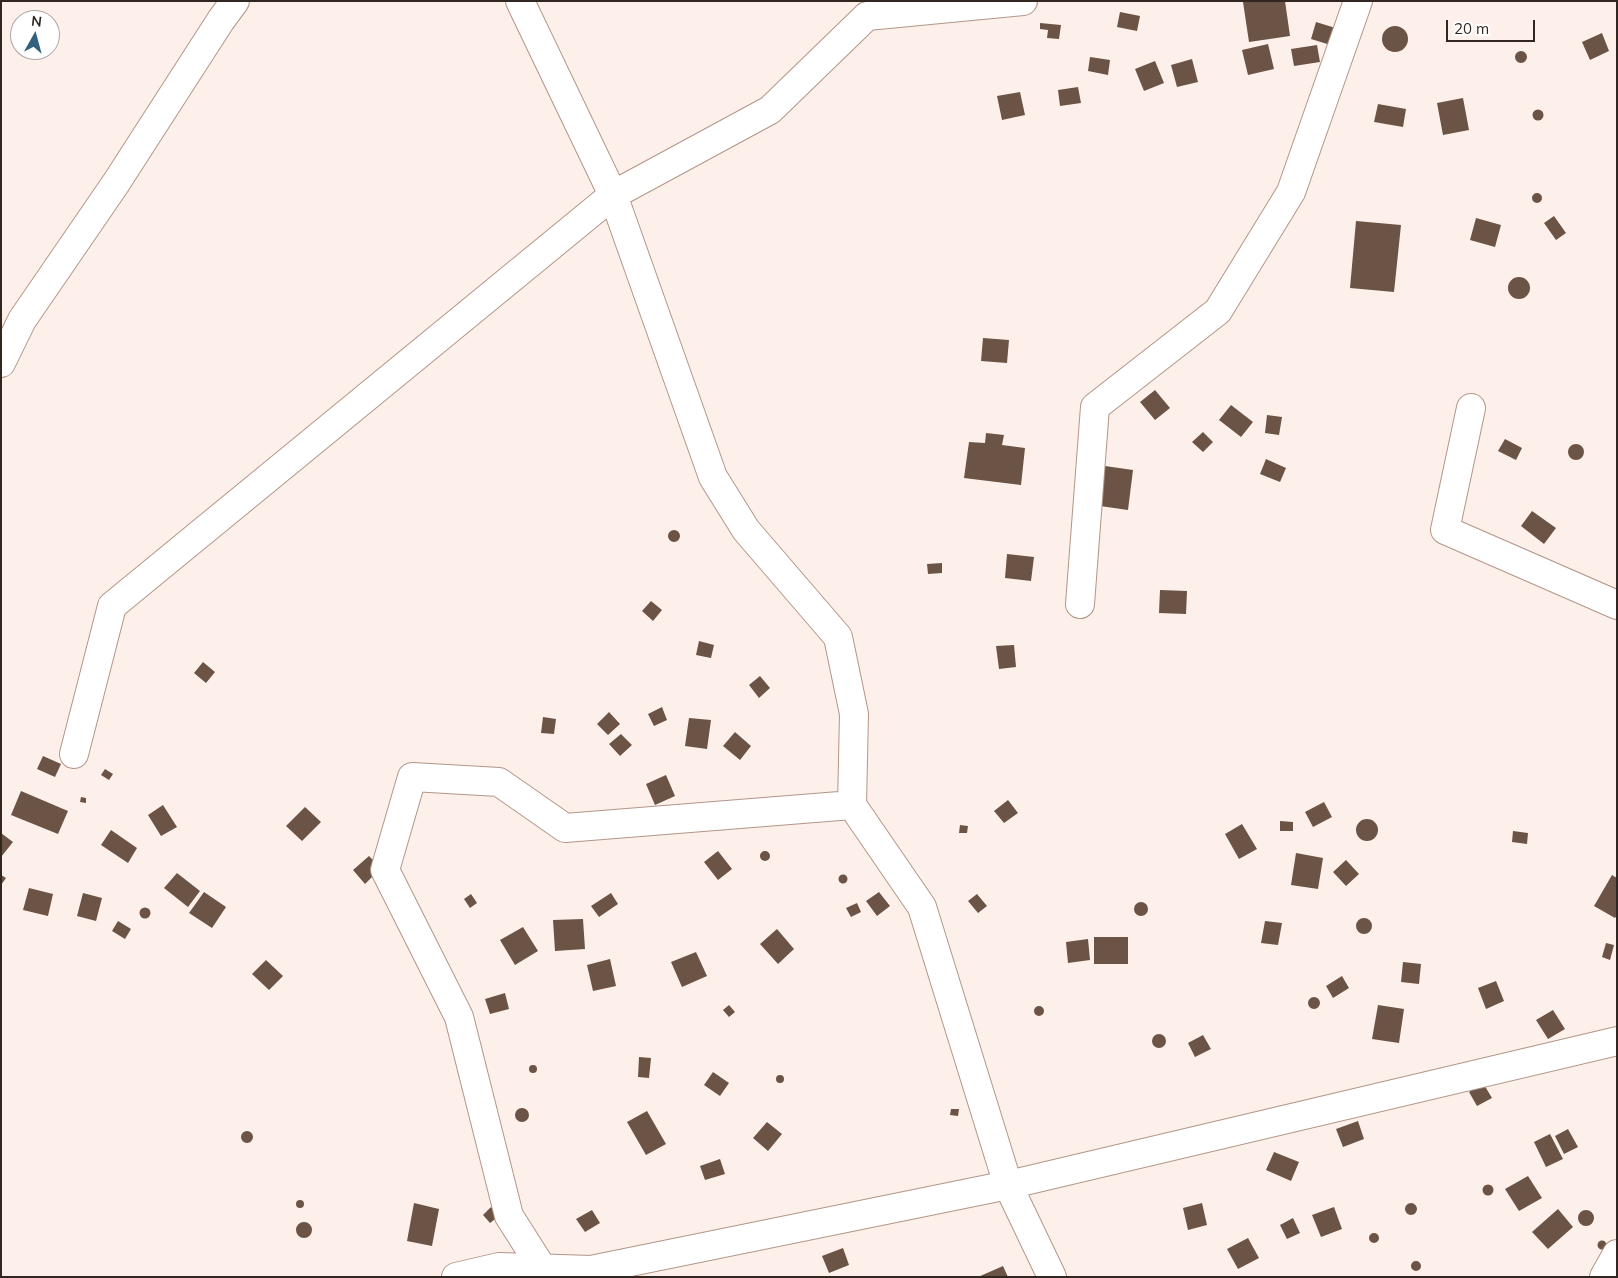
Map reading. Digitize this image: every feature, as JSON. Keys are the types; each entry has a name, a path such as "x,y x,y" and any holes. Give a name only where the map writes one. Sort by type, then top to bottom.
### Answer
{"street":[{"path":"1,363 22,320 116,183 221,20 236,1"},
{"path":"520,1 613,195 713,477 746,530 838,637 854,714 852,805 922,907 1008,1185 1052,1277"},
{"path":"74,754 112,606 613,195 770,110 867,16 1023,1"},
{"path":"1080,604 1095,407 1218,311 1291,192 1355,5 1358,1"},
{"path":"1470,408 1445,530 1617,605"},
{"path":"542,1268 509,1216 460,1017 385,870 412,777 499,782 565,828 852,805"},
{"path":"456,1277 499,1267 592,1270 1008,1185 1617,1041"},
{"path":"1604,1277 1617,1254"}],"building":[{"path":"1285,1 1290,36 1249,42 1243,2"},
{"path":"1120,12 1140,16 1137,31 1117,27"},
{"path":"1316,22 1342,30 1337,47 1311,39"},
{"path":"1040,23 1061,25 1059,39 1047,38 1048,30 1040,29"},
{"path":"1395,26 1404,30 1408,39 1404,48 1395,52 1386,48 1382,39 1386,30"},
{"path":"1602,33 1609,51 1590,60 1582,42"},
{"path":"1268,44 1274,69 1248,75 1242,50"},
{"path":"1317,45 1320,62 1294,66 1291,49"},
{"path":"1521,51 1527,57 1521,63 1515,57"},
{"path":"1090,57 1110,60 1108,75 1088,71"},
{"path":"1192,59 1198,82 1177,87 1171,65"},
{"path":"1155,61 1164,83 1144,91 1135,69"},
{"path":"1078,87 1081,103 1060,106 1058,90"},
{"path":"1020,92 1025,115 1002,120 997,96"},
{"path":"1463,98 1469,130 1443,135 1437,103"},
{"path":"1378,104 1406,109 1403,127 1374,122"},
{"path":"1536,110 1540,110 1543,115 1542,119 1536,120 1533,117 1533,113"},
{"path":"1537,193 1542,198 1537,203 1532,198"},
{"path":"1554,216 1566,233 1556,240 1544,223"},
{"path":"1476,218 1501,225 1495,247 1470,240"},
{"path":"1356,221 1401,225 1394,292 1350,288"},
{"path":"1519,277 1527,280 1530,288 1527,296 1519,299 1511,296 1508,288 1511,280"},
{"path":"983,338 1009,340 1007,363 981,361"},
{"path":"1155,390 1170,408 1155,420 1140,402"},
{"path":"1231,405 1253,422 1241,437 1219,420"},
{"path":"1267,415 1282,417 1279,435 1265,433"},
{"path":"1203,432 1213,442 1203,452 1192,442"},
{"path":"986,433 1004,435 1002,445 1025,448 1021,485 964,478 969,442 985,443"},
{"path":"1505,439 1522,448 1516,460 1498,451"},
{"path":"1573,444 1579,444 1584,449 1582,458 1573,460 1568,455 1568,449"},
{"path":"1266,459 1286,468 1280,482 1260,474"},
{"path":"1105,466 1133,470 1128,510 1100,506"},
{"path":"1532,511 1556,528 1544,544 1521,526"},
{"path":"674,530 680,536 674,542 668,536"},
{"path":"1007,554 1034,557 1031,581 1005,578"},
{"path":"942,563 942,573 928,574 927,564"},
{"path":"1160,590 1187,591 1186,614 1159,613"},
{"path":"651,601 662,610 653,621 642,611"},
{"path":"699,641 714,645 711,658 696,655"},
{"path":"1014,645 1016,667 999,669 996,646"},
{"path":"203,662 215,672 206,683 194,673"},
{"path":"760,676 770,688 759,698 749,685"},
{"path":"662,707 667,720 654,726 648,714"},
{"path":"609,712 620,724 608,735 597,724"},
{"path":"543,717 556,719 554,734 541,733"},
{"path":"689,718 711,720 707,749 685,746"},
{"path":"735,732 751,746 740,760 723,746"},
{"path":"621,734 632,745 620,756 609,744"},
{"path":"43,756 61,764 55,777 37,769"},
{"path":"105,769 113,774 109,780 101,775"},
{"path":"666,775 675,796 655,805 646,784"},
{"path":"21,791 68,811 58,834 11,815"},
{"path":"81,797 86,798 86,803 80,802"},
{"path":"1008,800 1018,813 1004,823 994,811"},
{"path":"1324,802 1332,817 1313,827 1305,812"},
{"path":"163,805 177,827 161,836 148,815"},
{"path":"305,807 321,822 302,841 286,826"},
{"path":"1367,819 1375,822 1378,830 1375,838 1367,841 1359,838 1356,830 1359,822"},
{"path":"1280,821 1293,822 1293,831 1280,831"},
{"path":"1242,824 1257,849 1239,859 1225,834"},
{"path":"960,825 968,826 967,833 959,833"},
{"path":"111,830 137,848 128,863 101,845"},
{"path":"1513,831 1528,833 1527,844 1512,842"},
{"path":"1,833 13,842 1,857"},
{"path":"718,851 732,869 718,880 704,862"},
{"path":"763,851 767,851 770,856 769,860 763,861 760,858 760,854"},
{"path":"1296,853 1323,858 1318,889 1291,885"},
{"path":"369,856 381,868 365,884 353,870"},
{"path":"1346,860 1359,874 1346,886 1333,872"},
{"path":"177,873 200,891 188,907 164,888"},
{"path":"843,874 848,879 843,884 838,879"},
{"path":"1,875 6,878 1,885"},
{"path":"1612,875 1617,878 1617,915 1615,918 1594,906"},
{"path":"29,888 53,894 48,916 23,910"},
{"path":"204,892 226,907 212,928 189,913"},
{"path":"879,892 890,906 877,916 866,901"},
{"path":"83,893 102,898 96,921 77,916"},
{"path":"611,893 618,904 599,917 591,906"},
{"path":"471,894 477,903 470,908 464,899"},
{"path":"977,894 987,906 978,913 968,901"},
{"path":"1138,902 1144,902 1148,909 1144,916 1138,916 1134,912 1134,906"},
{"path":"857,903 861,912 851,917 846,908"},
{"path":"145,907 151,913 145,919 139,913"},
{"path":"1364,918 1370,920 1372,926 1370,932 1364,934 1358,932 1356,926 1358,920"},
{"path":"583,919 585,949 555,951 553,920"},
{"path":"118,921 131,929 125,939 112,931"},
{"path":"1265,921 1282,923 1278,945 1261,943"},
{"path":"523,927 538,951 515,965 500,940"},
{"path":"777,929 794,949 778,964 760,944"},
{"path":"1094,937 1128,937 1128,964 1094,964"},
{"path":"1088,939 1090,960 1068,963 1066,942"},
{"path":"1606,943 1614,945 1610,960 1602,957"},
{"path":"696,952 707,976 682,987 671,962"},
{"path":"610,959 616,986 593,991 587,965"},
{"path":"266,960 283,976 269,990 252,974"},
{"path":"1403,962 1421,964 1419,984 1401,982"},
{"path":"1342,976 1349,988 1333,998 1326,986"},
{"path":"1496,981 1504,1001 1486,1009 1478,988"},
{"path":"505,993 509,1009 490,1014 485,999"},
{"path":"1314,997 1320,1003 1314,1009 1308,1003"},
{"path":"729,1005 735,1012 729,1017 723,1010"},
{"path":"1378,1005 1404,1009 1399,1043 1372,1039"},
{"path":"1039,1006 1044,1011 1039,1016 1034,1011"},
{"path":"1553,1010 1565,1029 1548,1039 1536,1020"},
{"path":"1156,1034 1162,1034 1166,1041 1162,1048 1156,1048 1152,1044 1152,1038"},
{"path":"1203,1035 1211,1049 1195,1057 1188,1043"},
{"path":"639,1057 651,1058 649,1078 638,1077"},
{"path":"533,1065 537,1069 533,1073 529,1069"},
{"path":"713,1072 729,1083 720,1096 704,1085"},
{"path":"780,1075 784,1079 780,1083 776,1079"},
{"path":"1483,1083 1492,1098 1477,1106 1469,1092"},
{"path":"519,1108 525,1108 529,1115 525,1122 519,1122 515,1118 515,1112"},
{"path":"951,1109 959,1109 958,1116 950,1115"},
{"path":"647,1111 666,1144 646,1155 627,1122"},
{"path":"1358,1121 1364,1139 1343,1147 1336,1129"},
{"path":"767,1122 782,1134 768,1151 753,1138"},
{"path":"1568,1129 1578,1147 1564,1154 1555,1136"},
{"path":"245,1131 249,1131 253,1137 249,1143 245,1143 241,1139 241,1135"},
{"path":"1550,1134 1563,1159 1546,1167 1534,1142"},
{"path":"1274,1152 1299,1162 1291,1181 1266,1170"},
{"path":"720,1159 725,1174 705,1180 700,1166"},
{"path":"1528,1176 1542,1198 1519,1211 1505,1189"},
{"path":"1488,1184 1494,1190 1488,1196 1482,1190"},
{"path":"300,1200 304,1204 300,1208 296,1204"},
{"path":"414,1203 439,1209 432,1246 407,1241"},
{"path":"1202,1203 1207,1225 1188,1230 1183,1208"},
{"path":"1409,1203 1413,1203 1417,1209 1413,1215 1409,1215 1405,1211 1405,1207"},
{"path":"491,1207 499,1216 490,1223 483,1215"},
{"path":"1334,1207 1342,1229 1321,1237 1312,1215"},
{"path":"1558,1209 1573,1227 1548,1249 1532,1232"},
{"path":"592,1210 600,1223 585,1232 576,1219"},
{"path":"1586,1210 1592,1212 1594,1218 1592,1224 1586,1226 1580,1224 1578,1218 1580,1212"},
{"path":"1293,1218 1300,1233 1287,1239 1280,1225"},
{"path":"304,1222 312,1230 304,1238 296,1230"},
{"path":"1372,1233 1376,1233 1379,1238 1378,1242 1372,1243 1369,1240 1369,1236"},
{"path":"1248,1238 1259,1258 1238,1269 1227,1249"},
{"path":"1602,1240 1607,1245 1602,1250 1597,1245"},
{"path":"843,1248 849,1265 829,1273 822,1256"},
{"path":"1416,1261 1421,1266 1416,1271 1411,1266"},
{"path":"1003,1266 1008,1277 978,1277"}]}
